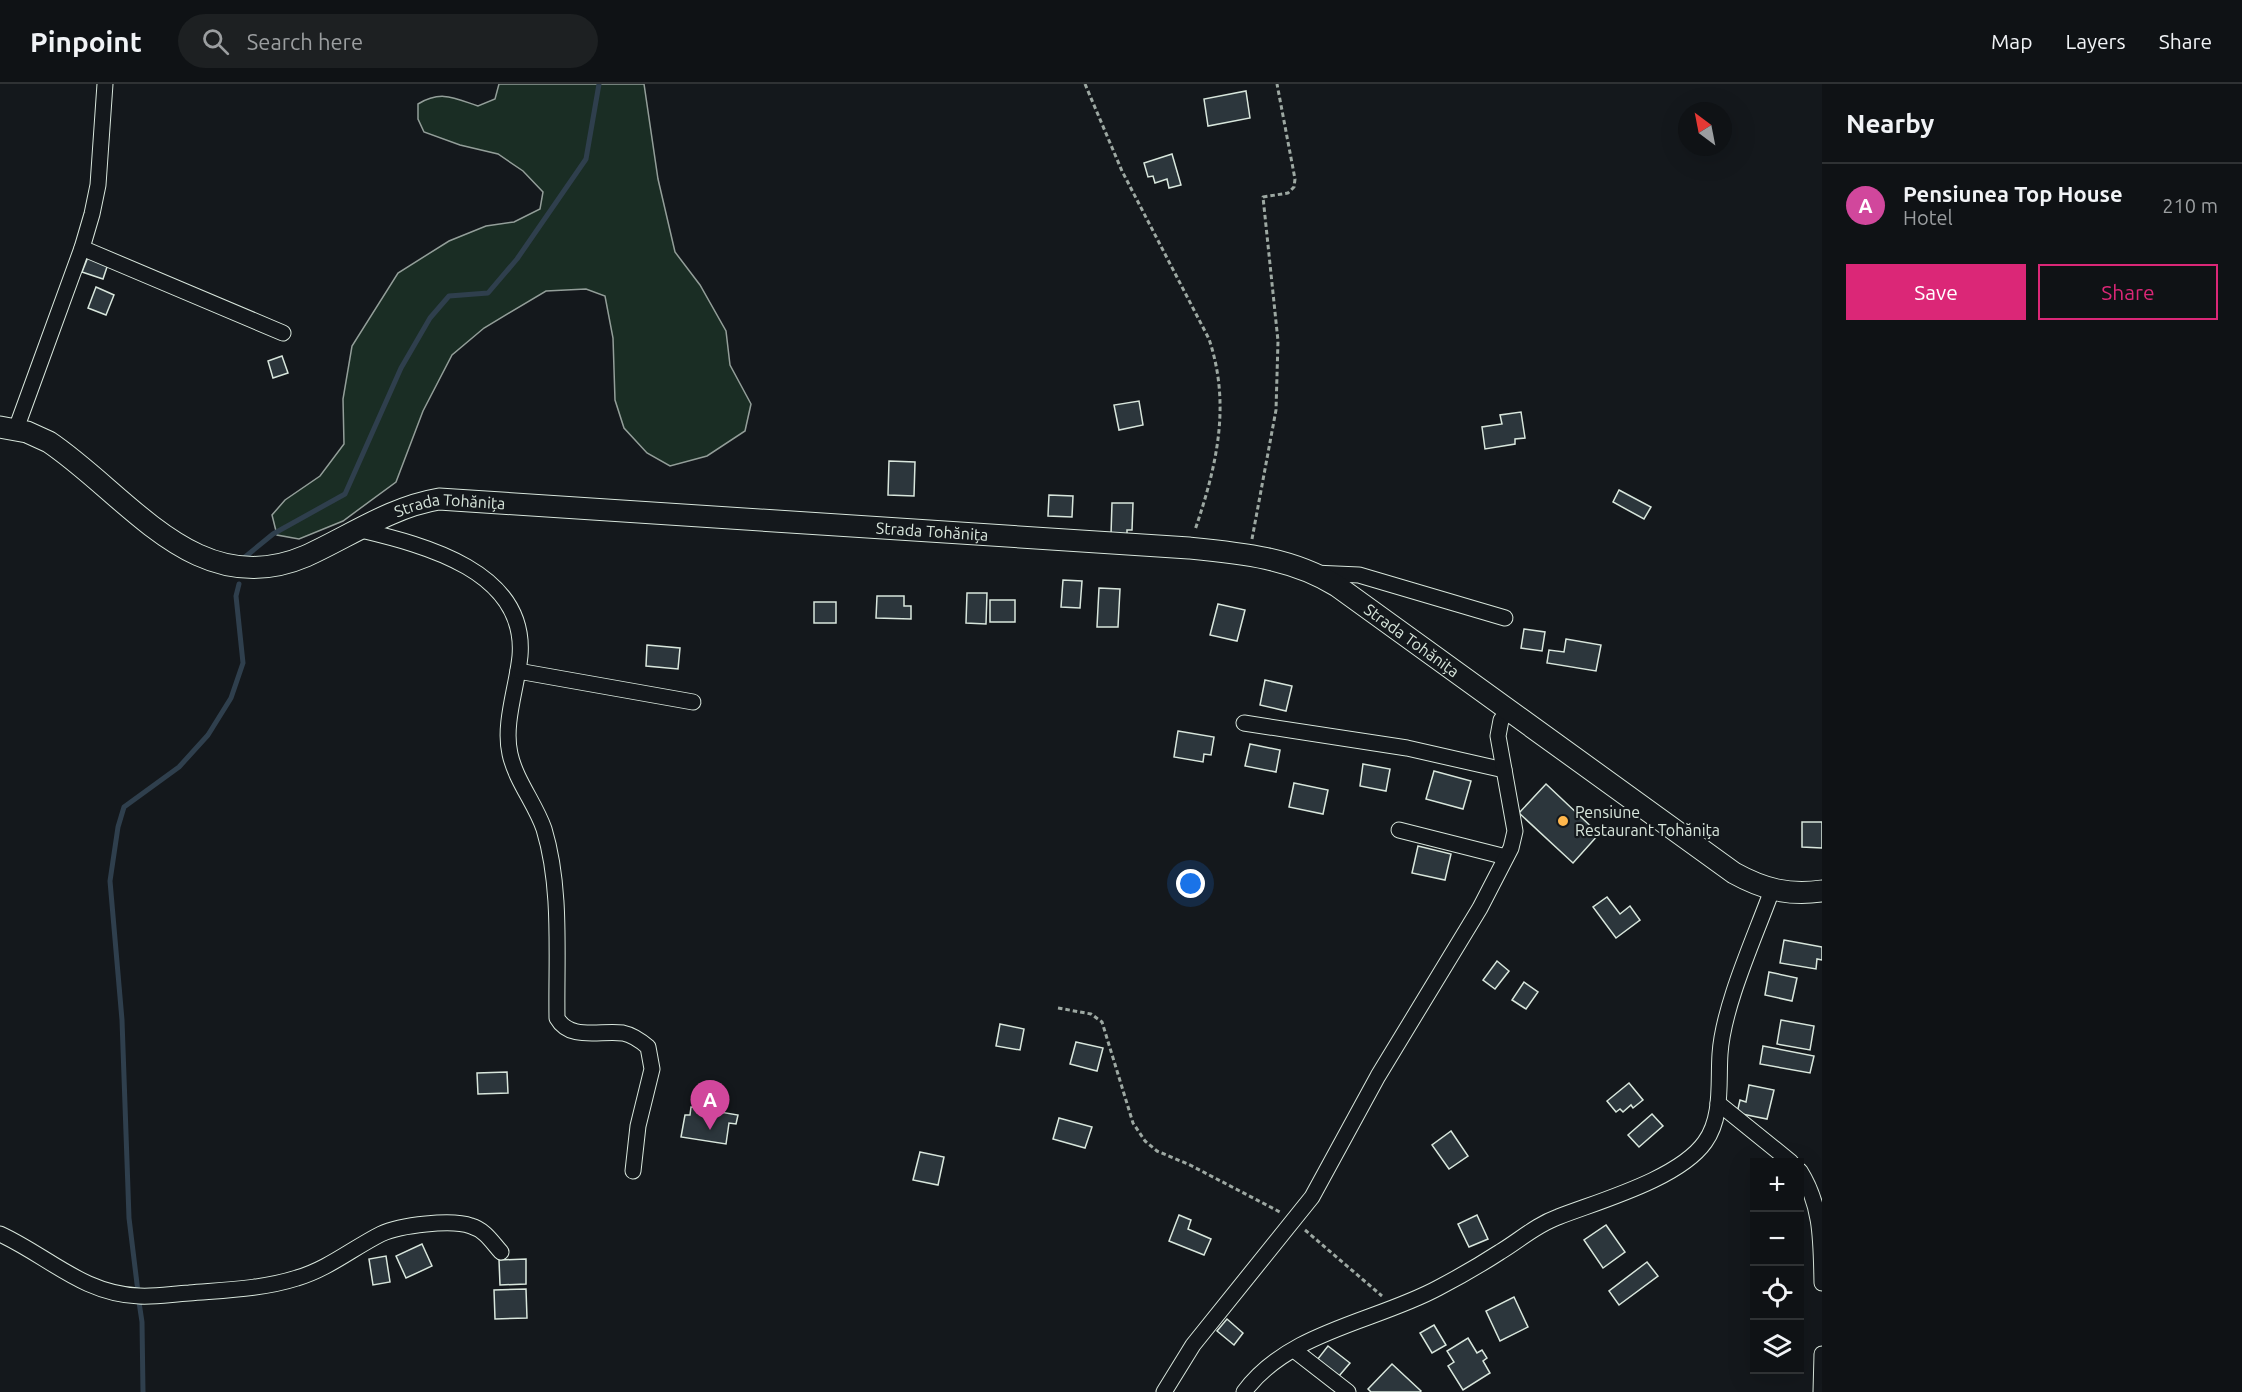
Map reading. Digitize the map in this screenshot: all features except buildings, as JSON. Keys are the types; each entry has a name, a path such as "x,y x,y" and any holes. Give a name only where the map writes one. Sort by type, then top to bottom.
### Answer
{"main road":[{"name":"Strada Tohănița","path":"8,428 49,442 183,549 220,566 240,569 280,565 418,502 465,498 808,524 1189,548 1248,555 1291,564 1314,573 1337,586 1702,852 1744,879 1772,890 1792,893 1822,891"}],"street":[{"path":"8,428 82,248 98,185 105,84"},
{"path":"82,248 283,333"},
{"path":"361,530 418,544 453,559 490,583 508,606 515,620 520,644 508,736 510,755 543,828 552,861 557,1018 561,1026 570,1032 624,1034 648,1047 652,1069 638,1126 633,1171"},
{"path":"1314,573 1359,575 1505,618"},
{"path":"518,671 693,702"},
{"path":"1164,1392 1205,1329 1295,1221 1312,1197 1378,1076 1480,908 1506,857 1515,831 1499,727 1509,711"},
{"path":"1244,723 1407,748 1504,770"},
{"path":"1399,831 1506,857"},
{"path":"1244,1392 1265,1371 1294,1350 1329,1332 1434,1290 1465,1274 1556,1217 1608,1200 1693,1156 1707,1140 1718,1103 1720,1053 1724,1026 1772,890"},
{"path":"1718,1103 1786,1158"},
{"path":"1804,1177 1813,1189 1818,1204 1822,1283"},
{"path":"0,1234 27,1246 69,1274 101,1291 141,1296 232,1289 296,1279 340,1260 382,1234 448,1223 471,1226 485,1233 501,1252"},
{"path":"1294,1350 1348,1392"},
{"path":"1821,1392 1822,1354"}],"path":[{"path":"1085,84 1122,171 1209,339 1219,368 1222,425 1206,498 1189,548"},
{"path":"1248,555 1276,410 1278,341 1263,197 1288,194 1294,187 1295,179 1277,84"},
{"path":"1058,1008 1091,1014 1102,1022 1133,1123 1145,1141 1157,1151 1264,1201 1295,1221 1350,1271 1395,1306"}],"green space":[{"path":"499,84 644,84 658,179 675,252 700,285 726,331 730,365 751,404 745,431 707,456 670,466 647,453 624,428 615,400 613,338 605,296 586,289 546,291 484,328 452,355 423,411 396,482 343,521 299,539 277,535 272,515 285,500 320,476 344,444 343,399 352,346 398,273 449,241 486,226 514,222 540,209 543,192 523,171 498,154 460,145 424,132 418,119 418,104 426,100 441,96 478,106 495,99"}],"waterway":[{"path":"245,557 273,534 345,494 401,368 430,318 449,296 488,293 517,259 586,159 599,84"},
{"path":"138,1292 129,1218 122,1020 110,881 118,827 124,807 179,767 208,735 231,698 243,663 236,596 239,584"},
{"path":"139,1302 142,1322 143,1392"}],"place":[{"name":"Pensiune Restaurant Tohănița","path":"1563,821"},
{"name":"Pensiunea Top House","path":"710,1130"}]}
